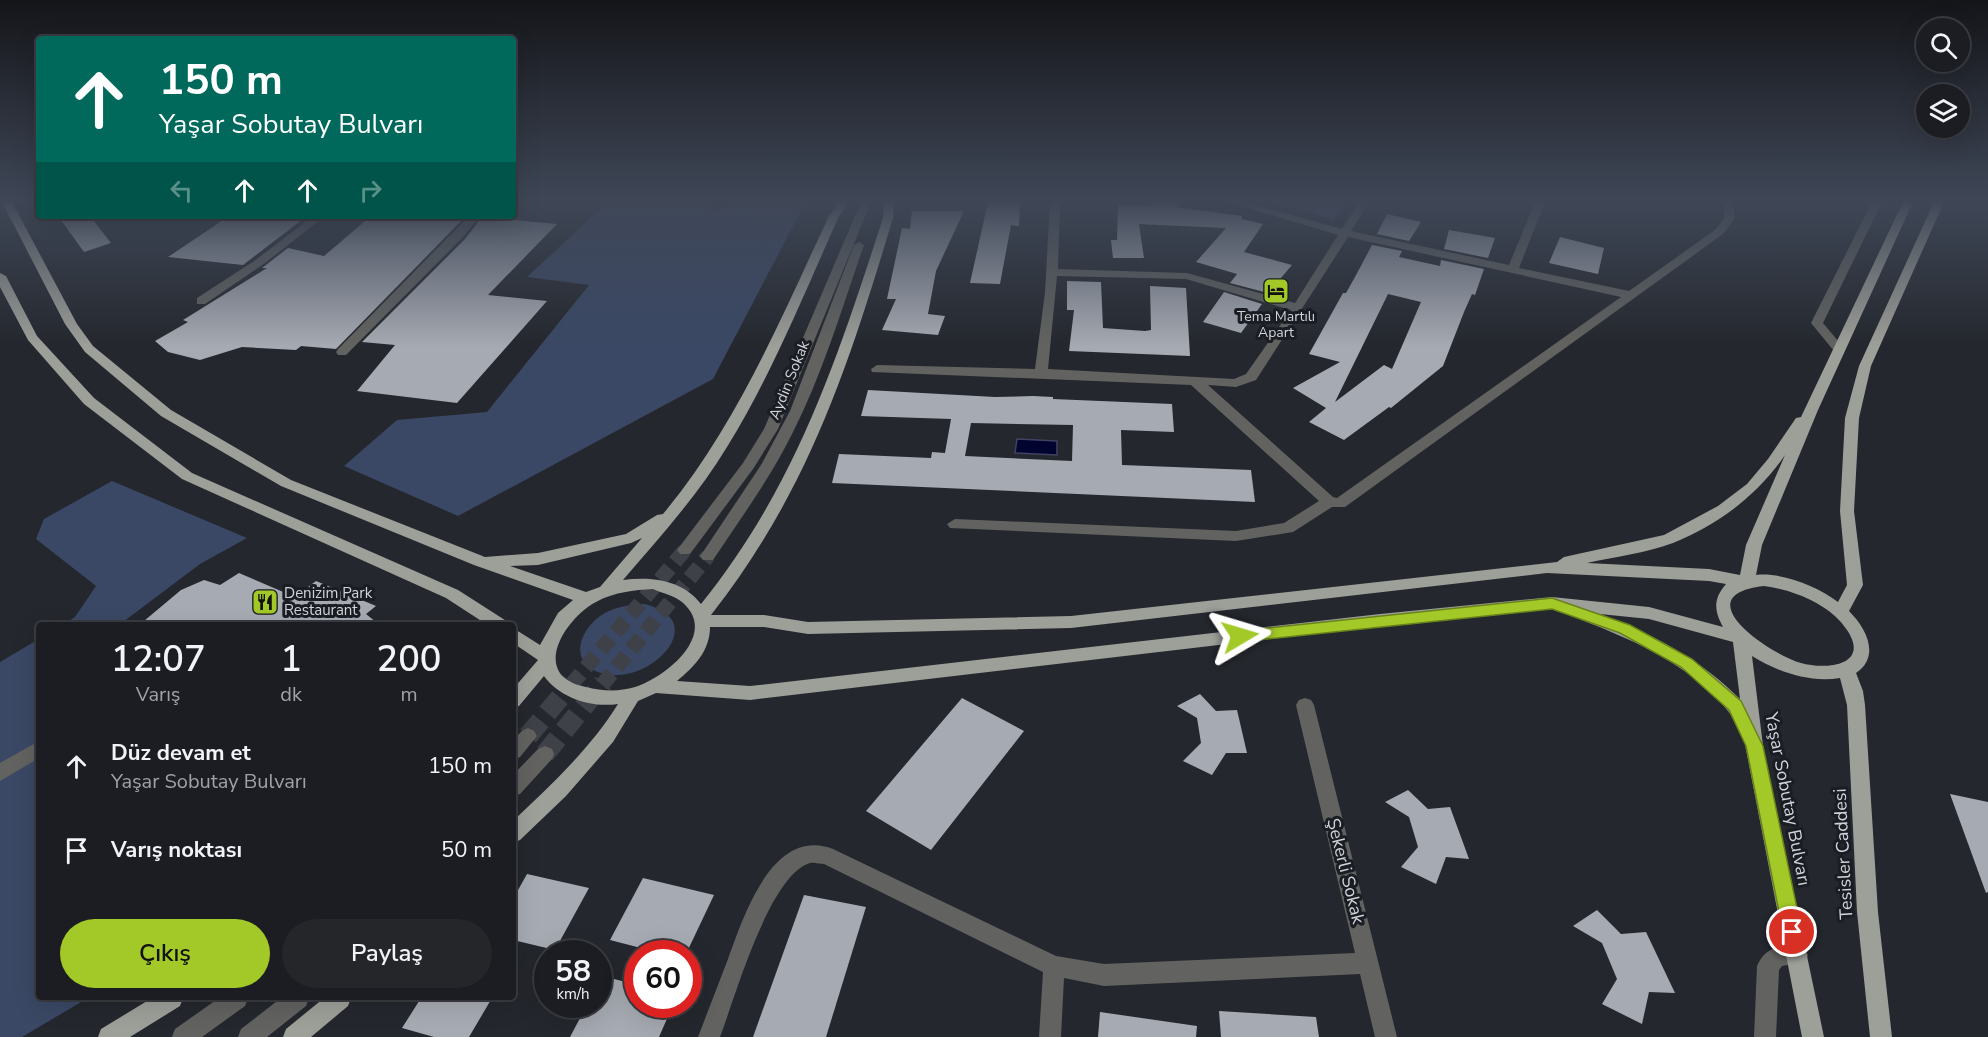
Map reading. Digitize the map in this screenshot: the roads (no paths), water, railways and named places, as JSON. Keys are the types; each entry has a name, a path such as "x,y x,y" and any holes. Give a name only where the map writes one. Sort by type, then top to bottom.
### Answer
{"main road":[{"path":"32,250 71,324 89,349 166,413 286,483 480,561 587,599"},
{"path":"607,589 675,511 720,447 753,389 818,250"},
{"path":"702,617 728,582 791,481 840,368 878,250"},
{"path":"1747,582 1754,545 1811,410 1885,250"},
{"path":"1840,612 1855,585 1847,511 1852,418 1865,366 1917,250"},
{"path":"0,276 32,337 89,401 188,476 452,594 496,622"},
{"path":"702,617 764,621 807,628 1071,622 1547,567 1668,539 1723,510 1752,487 1773,462 1794,428 1811,410"},
{"path":"480,561 538,559 631,538 675,511"},
{"path":"1547,567 1709,575 1747,582"},
{"path":"1764,580 1784,583 1804,590 1823,599 1840,612 1853,625 1860,639 1862,652 1857,663 1846,670 1827,673 1805,671 1759,652 1741,638 1729,623 1723,609 1725,596 1733,587 1764,580"},
{"path":"655,583 676,589 692,599 702,617 704,633 697,652 681,671 658,687 632,696 608,700 585,697 566,689 553,676 547,659 549,642 557,626 570,611 607,589 631,584 655,583"},
{"path":"658,687 750,693 1380,620 1552,603 1649,613 1741,638"},
{"path":"1552,603 1625,629 1687,663 1735,706 1754,746"},
{"path":"516,636 547,659"},
{"name":"Yaşar Sobutay Bulvarı","path":"1741,638 1754,746 1813,1037"},
{"path":"516,697 547,659"},
{"name":"Tesisler Caddesi","path":"1846,670 1854,691 1856,705 1862,856 1871,965 1881,1037"},
{"path":"516,831 559,790 607,736 632,696"},
{"path":"109,1037 169,1000"},
{"path":"303,1034 338,1000"}],"street":[{"path":"201,301 275,250"},
{"path":"342,352 444,250"},
{"path":"685,550 748,466 771,429 846,250"},
{"name":"Aydin Sokak","path":"708,556 766,469 787,431 804,392 855,250"},
{"path":"1041,373 1052,250"},
{"path":"877,369 1041,373 1236,383 1251,377 1333,250"},
{"path":"1421,250 1630,296"},
{"path":"1512,271 1520,250"},
{"path":"956,524 1236,536 1288,528 1329,502 1341,503 1693,250"},
{"path":"1839,348 1817,323 1853,250"},
{"path":"1051,272 1187,276 1298,308"},
{"path":"1196,382 1329,502"},
{"name":"Şekerli Sokak","path":"1305,705 1386,1037"},
{"path":"516,749 528,736"},
{"path":"0,773 36,751"},
{"path":"516,785 545,754"},
{"path":"709,1037 760,902 781,872 807,854 826,855 1054,966 1104,975 1369,963"},
{"path":"1765,1037 1768,966 1777,956 1797,955"},
{"path":"1050,1037 1054,966"},
{"path":"183,1037 234,1000"},
{"path":"249,1037 295,1000"}],"tunnel":[{"path":"571,685 685,550"},
{"path":"602,685 708,556"},
{"path":"528,736 572,683"},
{"path":"545,754 603,683"}],"place":[{"name":"Tema Martılı Apart","path":"1276,291"},
{"name":"Denizim Park Restaurant","path":"265,602"}]}
